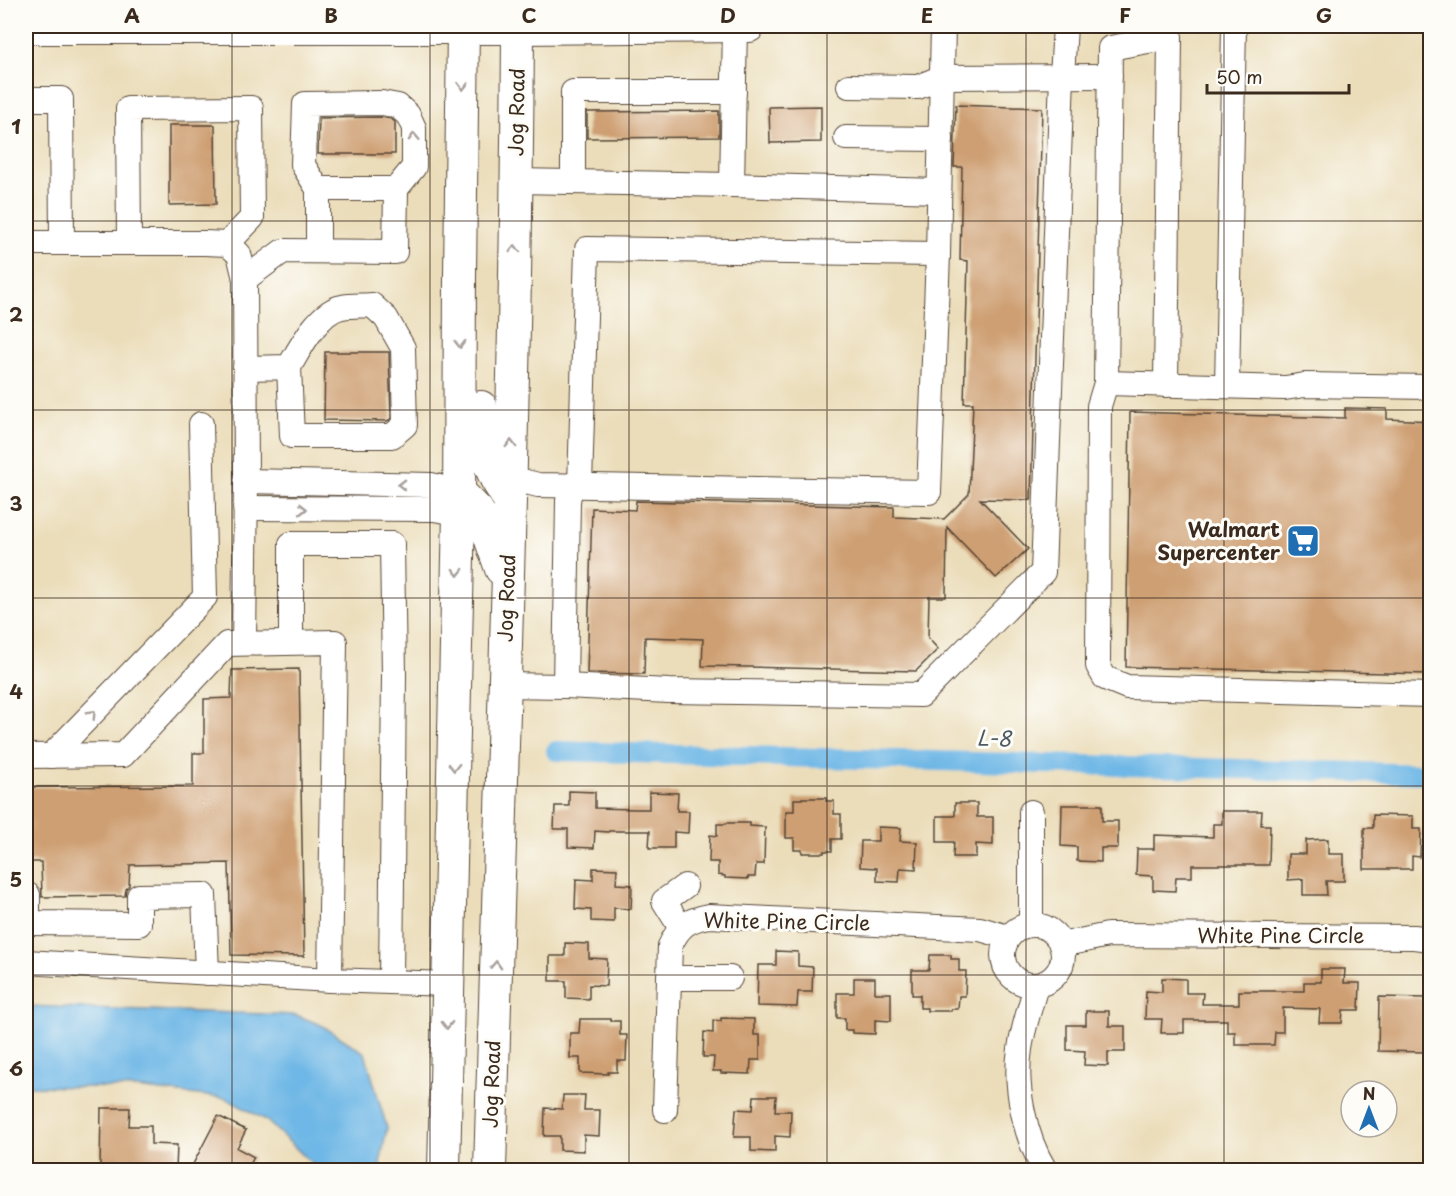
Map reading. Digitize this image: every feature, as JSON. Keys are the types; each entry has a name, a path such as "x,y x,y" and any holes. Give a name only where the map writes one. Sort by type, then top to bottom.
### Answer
{"main road":[{"path":"444,1170 459,503 464,26"},
{"path":"26,28 749,26"},
{"name":"Jog Road","path":"490,1170 510,489 518,27"},
{"path":"460,275 481,326 481,446 496,478 510,489"},
{"path":"459,503 477,510 487,529 507,587"}],"lane":[{"path":"732,185 735,26"},
{"path":"510,489 538,484 929,492 938,254 942,26"},
{"path":"504,685 669,691 921,695 1043,572 1065,26"},
{"path":"1227,386 1234,26"},
{"path":"1166,385 1170,37 1110,48 1106,383 1099,406 1098,666 1105,678 1127,687 1431,695"},
{"path":"849,86 918,87 942,77 1110,76"},
{"path":"573,182 573,92 734,92"},
{"path":"26,99 61,99 62,243"},
{"path":"244,279 283,251 395,252 396,189 414,167 414,128 408,115 398,106 382,103 305,105 303,165 318,189 318,251"},
{"path":"129,243 128,109 251,108 252,218 227,244"},
{"path":"846,138 941,139"},
{"path":"516,181 939,191"},
{"path":"318,189 396,189"},
{"path":"26,243 227,244 239,255 244,279 246,481 244,642"},
{"path":"565,686 568,501 575,486 587,249 938,254"},
{"path":"372,305 386,318 403,348 405,425 392,436 292,436 290,368 307,336 326,316 340,307 372,305"},
{"path":"245,368 290,368"},
{"path":"1106,383 1285,388 1305,385 1431,387"},
{"path":"51,756 205,597 201,424"},
{"path":"246,481 432,485 459,503"},
{"path":"245,508 433,509 459,503"},
{"path":"291,642 291,544 392,544 394,675 391,982"},
{"path":"26,756 123,755 227,644 335,642 330,980"},
{"path":"1031,812 1031,925"},
{"path":"681,928 664,901 685,886"},
{"path":"26,895 28,895 28,923 139,924 139,896 204,895 207,973"},
{"name":"White Pine Circle","path":"665,1110 670,946 675,934 696,918 709,916 980,929 1008,937"},
{"path":"1031,925 1046,927 1054,933 1063,951 1063,961 1059,970 1045,983 1026,985 1010,975 1004,967 1002,957 1003,946 1008,937 1015,930 1031,925"},
{"name":"White Pine Circle","path":"1061,945 1108,935 1431,939"},
{"path":"26,962 330,980 448,984"},
{"path":"669,978 730,978"},
{"path":"1036,985 1020,1049 1019,1080 1030,1139 1045,1170"}],"water":[{"path":"26,1006 296,1015 321,1025 365,1053 387,1128 380,1163 381,1170 319,1170 266,1120 225,1098 135,1088 26,1086"}],"building":[{"path":"956,105 1042,108 1031,500 980,499 1028,549 996,578 947,527 946,597 929,597 928,638 938,649 916,671 702,666 703,639 645,637 644,674 587,673 592,508 635,510 636,501 894,507 894,517 944,519 969,494 973,403 964,403 968,261 960,260 962,167 954,167"},
{"path":"821,106 821,142 770,143 769,107"},
{"path":"719,111 719,137 587,138 587,112"},
{"path":"381,117 395,122 395,154 318,154 319,118"},
{"path":"169,125 215,125 216,204 169,205"},
{"path":"325,352 389,352 391,419 387,421 324,420"},
{"path":"1345,408 1387,409 1387,419 1431,421 1431,674 1126,667 1130,412 1345,418"},
{"path":"299,669 304,956 231,955 229,863 130,865 129,886 125,896 42,897 41,862 26,862 26,787 193,786 193,753 204,753 204,699 231,698 232,670"},
{"path":"569,791 595,792 595,808 635,809 649,809 649,792 678,793 677,811 689,811 688,833 674,832 674,848 649,848 650,831 595,831 594,848 568,847 568,829 554,829 555,806 569,806"},
{"path":"826,798 826,801 834,801 834,814 841,814 841,839 832,839 832,851 802,853 802,850 794,850 794,838 786,838 786,811 794,811 794,799"},
{"path":"955,803 977,803 977,817 993,817 993,845 976,844 976,857 953,857 954,842 937,842 937,816 955,816"},
{"path":"1062,805 1102,805 1102,821 1118,821 1118,848 1101,848 1101,862 1077,861 1077,847 1061,846"},
{"path":"1222,811 1262,811 1261,825 1270,825 1269,865 1192,865 1192,877 1176,877 1175,891 1153,890 1153,876 1136,875 1137,849 1154,849 1154,835 1213,837 1213,824 1222,824"},
{"path":"1373,815 1413,816 1413,829 1421,829 1420,857 1412,856 1412,869 1364,869 1364,828 1373,828"},
{"path":"750,823 750,826 765,827 764,864 756,864 755,877 725,878 725,876 718,875 718,862 709,862 710,835 717,836 717,824"},
{"path":"878,827 901,828 900,841 917,842 916,869 900,868 899,882 877,881 877,868 860,867 861,841 878,841"},
{"path":"1328,839 1328,854 1344,854 1344,881 1326,881 1327,895 1303,895 1303,879 1288,880 1288,854 1306,854 1306,840"},
{"path":"593,868 617,869 616,884 632,885 631,909 614,908 614,922 591,921 591,910 575,909 576,879 593,880"},
{"path":"565,943 589,944 589,958 607,959 606,986 589,985 589,999 566,998 566,981 550,981 550,956 565,956"},
{"path":"776,951 798,952 798,966 813,967 812,992 798,992 797,1007 757,1006 758,965 776,965"},
{"path":"930,955 951,955 951,959 959,959 959,971 966,971 965,996 959,996 958,1009 927,1011 927,1008 920,1008 920,995 912,995 912,970 929,970"},
{"path":"1321,969 1345,969 1344,983 1360,983 1359,1010 1343,1010 1342,1023 1319,1023 1320,1009 1283,1008 1283,1032 1275,1032 1274,1045 1235,1045 1235,1032 1227,1032 1227,1020 1184,1020 1184,1033 1161,1033 1162,1019 1145,1019 1146,991 1162,992 1162,978 1186,979 1186,993 1203,993 1202,1004 1239,1004 1239,991 1304,991 1304,982 1321,982"},
{"path":"854,978 875,978 875,993 891,993 891,1021 875,1020 875,1034 852,1033 852,1030 845,1030 845,1018 837,1018 837,993 854,993"},
{"path":"1379,997 1427,998 1427,1012 1431,1012 1431,1039 1426,1039 1426,1052 1378,1051"},
{"path":"1086,1011 1109,1011 1109,1026 1125,1026 1125,1052 1108,1052 1108,1066 1084,1065 1085,1051 1067,1050 1067,1025 1086,1025"},
{"path":"721,1018 754,1019 754,1035 760,1035 760,1060 751,1060 750,1074 713,1071 714,1057 703,1057 704,1032 713,1033 713,1020 721,1021"},
{"path":"580,1019 620,1021 620,1035 627,1035 626,1061 617,1061 617,1072 580,1073 580,1058 570,1058 570,1033 579,1033"},
{"path":"563,1095 585,1095 584,1110 600,1110 599,1136 584,1135 584,1151 560,1150 560,1136 544,1136 545,1108 562,1109"},
{"path":"754,1096 776,1096 775,1111 791,1111 790,1137 775,1136 775,1152 751,1151 751,1137 734,1137 736,1109 753,1110"},
{"path":"101,1108 130,1108 129,1126 151,1126 151,1144 177,1145 176,1170 100,1170"},
{"path":"218,1116 246,1130 237,1148 254,1157 247,1170 190,1170"}],"waterway":[{"name":"L-8","path":"556,751 1430,774"}],"place":[{"name":"Walmart Supercenter","path":"1303,541"}]}
